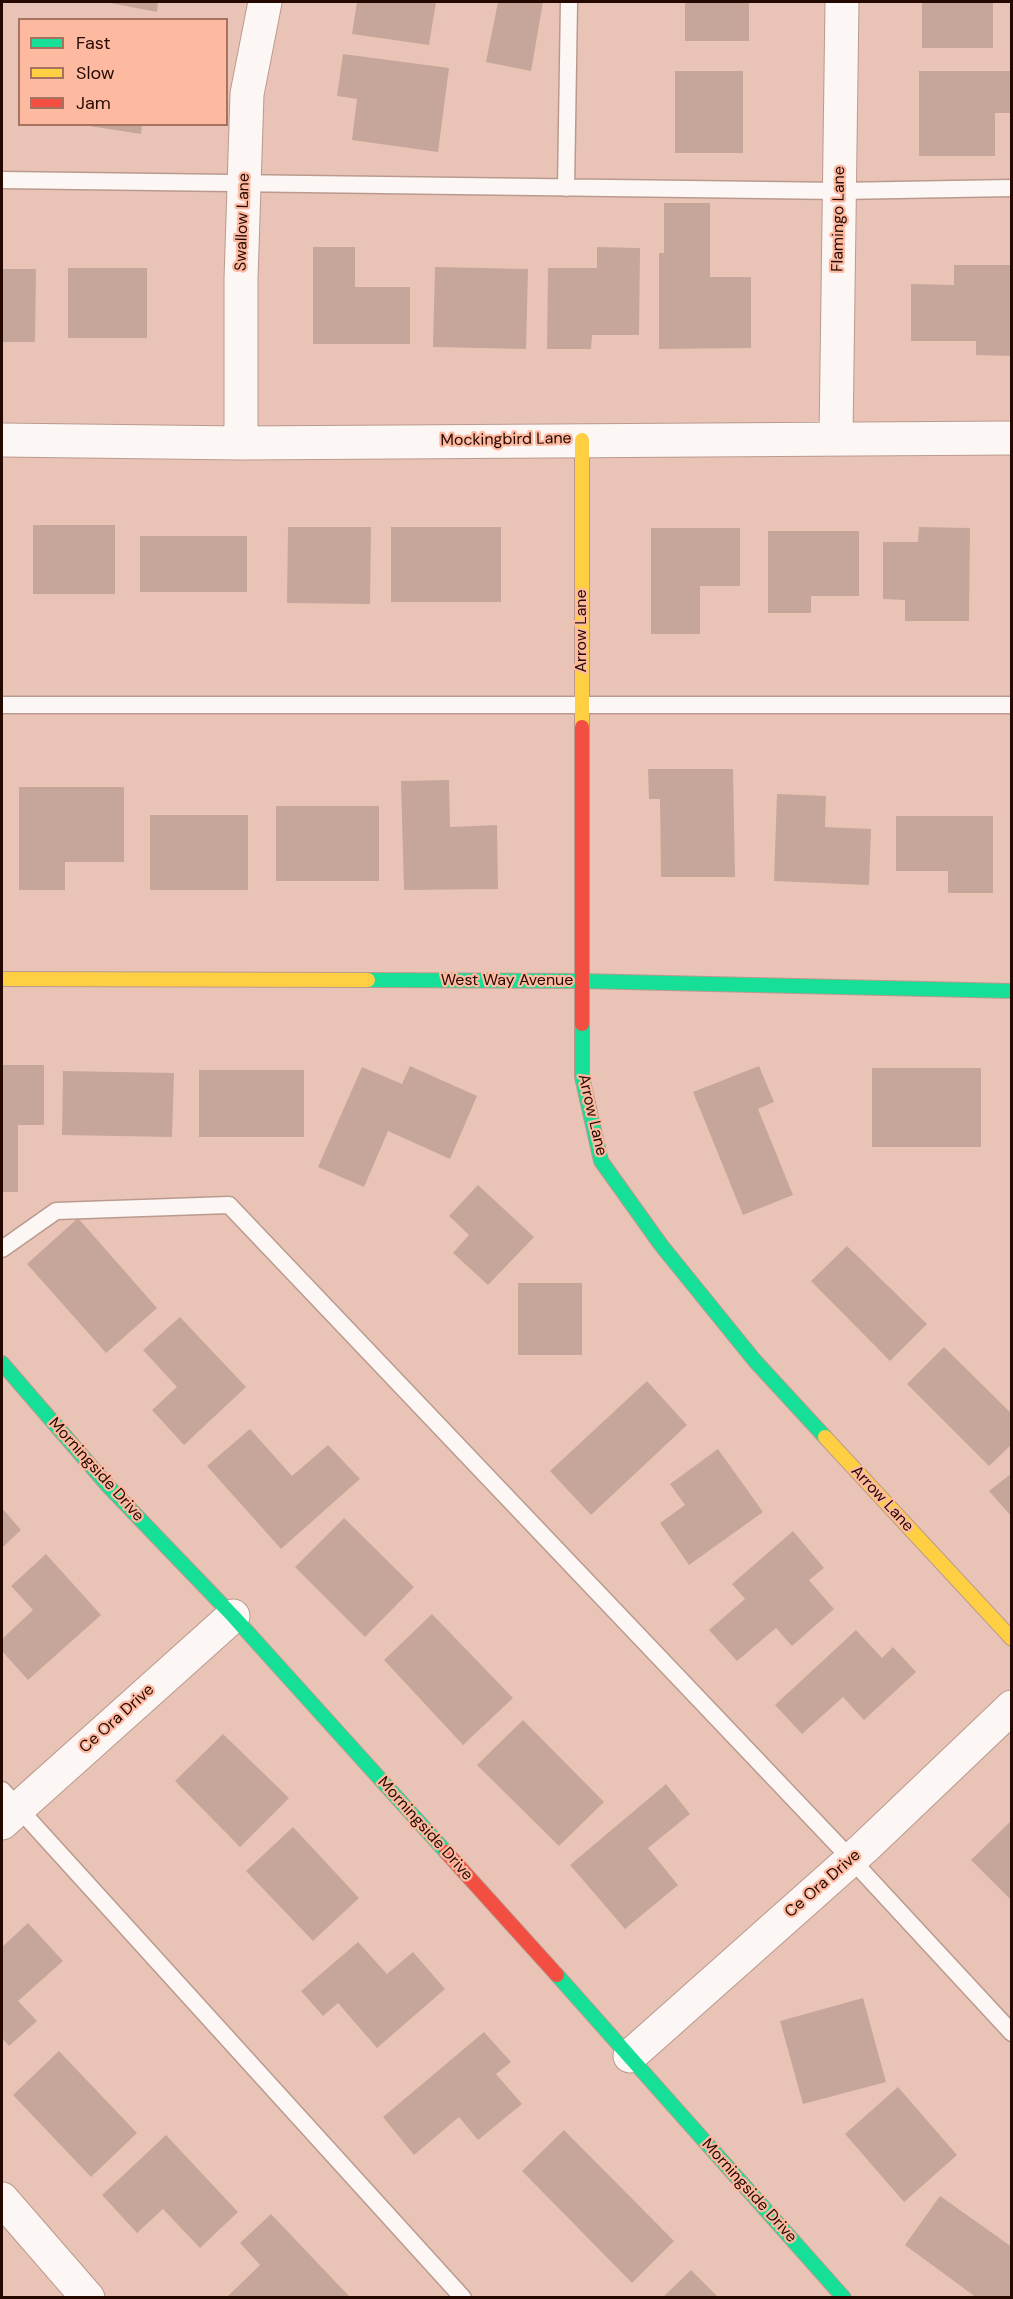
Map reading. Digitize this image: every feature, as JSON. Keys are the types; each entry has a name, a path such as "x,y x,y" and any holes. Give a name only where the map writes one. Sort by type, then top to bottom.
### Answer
{"street":[{"name":"Swallow Lane","path":"241,443 241,279 248,94 265,2"},
{"name":"Flamingo Lane","path":"836,437 842,2"},
{"name":"Mockingbird Lane","path":"2,440 241,443 836,437 1011,438"},
{"name":"Arrow Lane","path":"582,440 582,1077 602,1161 661,1245 755,1361 1011,1639"},
{"name":"West Way Avenue","path":"2,979 581,981 1011,991"},
{"name":"Morningside Drive","path":"2,1363 109,1487 233,1616 630,2056 844,2298"},
{"name":"Ce Ora Drive","path":"7,1807 233,1616"},
{"name":"Ce Ora Drive","path":"630,2056 851,1859 1011,1707"},
{"path":"2,2199 88,2298"}],"lane":[{"path":"566,188 569,2"},
{"path":"2,180 244,185 839,191 1011,188"},
{"path":"2,705 1011,705"},
{"path":"2,1250 56,1211 229,1205 851,1859 1011,2033"},
{"path":"7,1807 463,2298"}],"building":[{"path":"105,2 158,2 157,12"},
{"path":"357,2 436,2 429,45 352,34"},
{"path":"498,2 543,2 531,71 486,62"},
{"path":"685,2 749,2 749,41 685,41"},
{"path":"922,2 993,2 993,48 922,48"},
{"path":"343,54 449,68 438,152 352,140 357,99 337,96"},
{"path":"675,71 743,71 743,153 675,153"},
{"path":"919,71 1012,71 1012,113 995,113 995,156 919,156"},
{"path":"89,126 142,126 141,134"},
{"path":"664,203 710,203 710,277 751,277 751,348 659,349 659,253 664,253"},
{"path":"313,247 355,247 355,287 410,287 410,344 313,344"},
{"path":"597,247 640,248 639,335 592,335 591,349 547,349 548,268 597,268"},
{"path":"954,265 1012,265 1012,356 976,355 976,341 911,341 911,284 954,285"},
{"path":"435,267 528,269 526,349 433,347"},
{"path":"68,268 147,268 147,338 68,338"},
{"path":"2,269 36,269 35,342 2,342"},
{"path":"33,525 115,525 115,594 33,594"},
{"path":"288,527 371,527 370,604 287,603"},
{"path":"391,527 501,527 501,602 391,602"},
{"path":"919,527 970,528 969,621 905,621 905,600 883,599 883,542 918,542"},
{"path":"651,528 740,528 740,586 700,586 700,634 651,634"},
{"path":"768,531 859,531 859,596 811,596 811,613 768,613"},
{"path":"140,536 247,536 247,592 140,592"},
{"path":"648,769 733,769 735,877 661,877 660,799 649,799"},
{"path":"449,780 450,827 497,825 498,889 404,890 401,781"},
{"path":"19,787 124,787 124,862 65,862 65,890 19,890"},
{"path":"777,794 826,796 825,827 871,829 869,885 774,881"},
{"path":"276,806 379,806 379,881 276,881"},
{"path":"150,815 248,815 248,890 150,890"},
{"path":"896,816 993,816 993,893 948,893 948,871 896,871"},
{"path":"2,1065 44,1065 44,1125 18,1125 18,1192 2,1192"},
{"path":"410,1066 477,1096 450,1159 388,1131 364,1187 318,1167 362,1067 402,1084"},
{"path":"759,1066 774,1102 758,1109 793,1195 743,1215 693,1092"},
{"path":"872,1068 981,1068 981,1147 872,1147"},
{"path":"199,1070 304,1070 304,1137 199,1137"},
{"path":"63,1071 174,1073 172,1137 62,1135"},
{"path":"478,1185 534,1237 488,1285 453,1253 469,1235 449,1216"},
{"path":"78,1218 157,1308 106,1353 27,1264"},
{"path":"847,1246 927,1324 890,1361 811,1281"},
{"path":"518,1283 582,1283 582,1355 518,1355"},
{"path":"180,1317 246,1387 184,1445 152,1410 177,1387 143,1350"},
{"path":"944,1347 1012,1414 1012,1444 989,1466 907,1384"},
{"path":"647,1381 687,1425 591,1515 550,1471"},
{"path":"250,1429 292,1476 328,1445 360,1479 281,1549 207,1466"},
{"path":"718,1449 763,1512 689,1565 660,1523 685,1505 670,1484"},
{"path":"1012,1473 1012,1517 989,1491"},
{"path":"2,1508 21,1530 2,1548"},
{"path":"344,1518 414,1587 365,1637 295,1567"},
{"path":"793,1531 824,1568 809,1580 834,1609 792,1646 776,1628 737,1661 709,1630 745,1599 732,1584"},
{"path":"46,1554 101,1615 28,1680 2,1651 2,1639 33,1610 11,1586"},
{"path":"432,1614 513,1698 463,1745 384,1660"},
{"path":"856,1630 882,1658 893,1647 916,1672 864,1720 843,1697 802,1734 775,1705"},
{"path":"523,1720 604,1802 559,1846 477,1765"},
{"path":"223,1734 289,1798 240,1847 175,1781"},
{"path":"666,1784 690,1814 648,1848 678,1885 625,1929 570,1865"},
{"path":"1012,1820 1012,1901 971,1860"},
{"path":"293,1827 359,1898 313,1941 246,1871"},
{"path":"28,1923 63,1961 18,2001 37,2021 9,2046 2,2038 2,1947"},
{"path":"358,1942 387,1974 413,1952 445,1989 377,2048 338,2003 323,2016 301,1991"},
{"path":"863,1998 886,2082 803,2104 780,2021"},
{"path":"484,2032 511,2062 496,2074 522,2104 478,2140 459,2117 414,2155 383,2117"},
{"path":"59,2051 137,2133 91,2177 13,2095"},
{"path":"898,2087 957,2155 904,2202 845,2134"},
{"path":"564,2130 674,2241 632,2283 522,2171"},
{"path":"166,2135 238,2212 200,2248 163,2209 137,2233 102,2195"},
{"path":"940,2196 1012,2247 1012,2298 977,2298 905,2245"},
{"path":"271,2214 349,2296 348,2298 226,2298 260,2265 240,2243"},
{"path":"691,2270 719,2298 662,2298"}],"traffic: fast":[{"path":"368,980 581,981 1012,991"},
{"path":"582,1024 582,1077 601,1161 661,1245 755,1361 825,1437"},
{"path":"2,1363 109,1487 233,1616 446,1852"},
{"path":"557,1975 844,2298"}],"traffic: slow":[{"path":"582,440 582,727"},
{"path":"2,979 368,980"},
{"path":"825,1437 1012,1639"}],"traffic: jam":[{"path":"582,727 582,1024"},
{"path":"446,1852 557,1975"}]}
